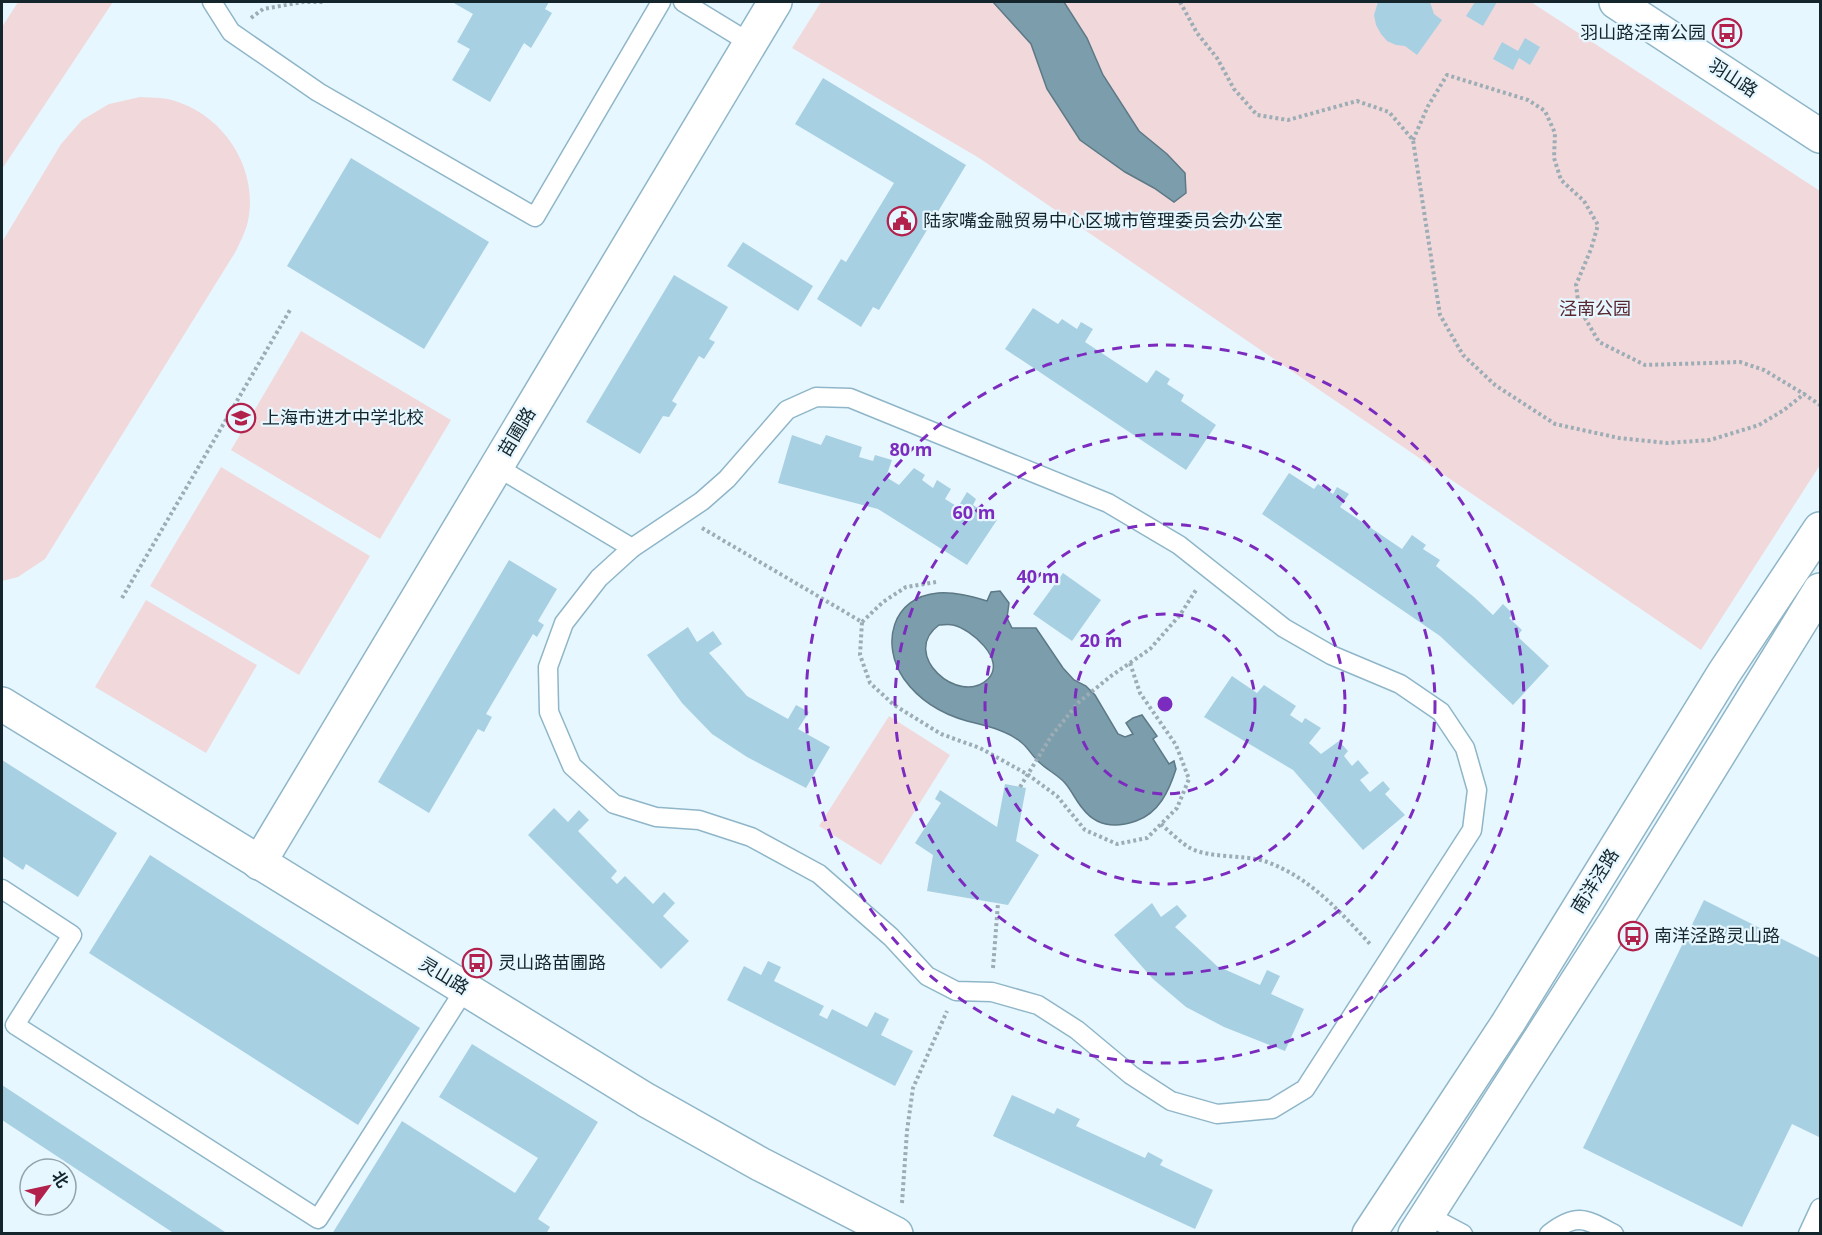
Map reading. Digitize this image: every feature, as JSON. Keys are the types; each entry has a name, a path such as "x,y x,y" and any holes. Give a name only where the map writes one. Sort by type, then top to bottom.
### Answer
{"street":[{"name":"苗圃路","path":"259,863 775,2"},
{"name":"羽山路","path":"1616,2 1821,135"},
{"name":"南洋泾路","path":"1369,1233 1508,1023 1724,673 1821,529"},
{"path":"1421,1224 1617,919 1821,590"},
{"name":"灵山路","path":"2,704 646,1100 760,1164 899,1222"}],"lane":[{"path":"212,2 231,32 318,92 535,218 661,2"},
{"path":"683,2 750,43"},
{"path":"816,397 850,398 1108,503 1179,545 1284,628 1331,655 1400,684 1441,712 1465,748 1477,790 1472,830 1305,1089 1272,1109 1217,1114 1171,1101 1131,1075 1077,1030 1038,1005 992,992 956,991 927,976 891,937 819,874 751,837 699,820 656,817 614,804 573,766 549,712 548,667 564,623 599,578 632,548 702,501 726,479 787,410 816,397"},
{"path":"497,466 632,548"},
{"path":"2,889 72,935 15,1025 318,1219 465,989"},
{"path":"1808,1233 1821,1208"},
{"path":"1549,1233 1562,1223 1585,1219 1614,1233"},
{"path":"1421,1224 1462,1233"}],"path":[{"path":"231,32 263,9 322,2"},
{"path":"1180,2 1197,33 1217,58 1234,89 1257,115 1288,120 1357,101 1389,112 1413,140 1440,315 1463,355 1495,385 1555,424 1619,438 1667,443 1710,440 1759,425 1784,410 1804,394"},
{"path":"1413,140 1428,106 1447,75 1528,100 1545,111 1554,133 1554,158 1560,180 1584,201 1598,225 1576,285 1579,308 1599,342 1645,365 1740,362 1764,370 1821,405"},
{"path":"122,598 290,310"},
{"path":"680,515 862,622"},
{"path":"1020,787 1052,735 1079,702 1150,649 1180,615 1209,569"},
{"path":"936,582 906,588 883,602 862,622 860,655 870,682 894,705 941,734 980,748 1027,774 1057,796 1085,830 1117,844 1147,838 1177,808 1189,778 1176,745 1140,693 1130,663"},
{"path":"1161,824 1191,848 1228,857 1264,861 1293,872 1327,898 1387,962"},
{"path":"992,992 998,903"},
{"path":"899,1222 906,1131 913,1088 956,991"}],"green space":[{"path":"18,2 113,2 2,169 2,27"},
{"name":"泾南公园","path":"821,2 1531,2 1820,191 1820,465 1701,650 979,158 792,48"},
{"path":"140,97 168,99 190,107 207,117 221,130 242,163 248,182 250,201 247,225 236,251 45,559 18,577 2,581 2,242 61,144 82,120 109,104"},
{"path":"301,331 451,420 380,539 231,450"},
{"path":"221,467 370,556 299,675 150,586"},
{"path":"146,600 257,665 206,753 95,687"},
{"path":"889,716 950,755 881,865 819,826"}],"water":[{"path":"993,2 1064,2 1087,38 1103,75 1139,131 1167,154 1185,173 1186,193 1174,202 1125,172 1080,140 1047,89 1031,44"},
{"path":"1000,591 1009,603 1007,618 1012,628 1036,628 1063,668 1074,680 1086,686 1095,695 1118,734 1125,737 1133,734 1126,723 1142,715 1157,736 1153,739 1169,764 1174,761 1176,769 1166,793 1151,813 1136,821 1121,825 1101,823 1088,815 1065,783 1040,763 1016,739 996,729 940,710 924,700 904,679 893,651 892,637 895,624 910,603 922,596 938,593 957,594 987,601 991,592","holes":["939,625 951,625 969,632 984,646 993,663 993,671 988,679 976,686 962,686 949,682 938,673 929,662 926,650 928,637"]}],"building":[{"path":"452,2 549,2 545,9 552,13 531,48 524,43 490,102 452,80 470,49 457,42 473,14"},
{"path":"1378,2 1430,2 1434,14 1442,20 1417,55 1405,46 1387,41 1381,34 1374,15"},
{"path":"1475,2 1497,2 1483,26 1466,16"},
{"path":"1525,38 1540,47 1530,65 1519,58 1513,70 1493,59 1502,42 1518,51"},
{"name":"陆家嘴金融贸易中心区城市管理委员会办公室","path":"823,78 966,165 879,310 873,307 861,327 817,299 841,259 846,262 894,183 795,124"},
{"path":"351,158 489,242 424,349 287,266"},
{"path":"743,242 813,286 798,311 727,266"},
{"path":"674,275 728,307 709,339 715,342 704,359 699,356 672,401 677,404 669,417 663,416 640,454 586,422"},
{"path":"1033,308 1058,324 1062,319 1077,329 1081,322 1093,329 1085,342 1147,383 1156,370 1170,379 1167,384 1184,395 1181,401 1216,425 1186,470 1005,349"},
{"path":"792,435 821,445 826,435 862,447 859,457 873,461 875,455 892,460 886,477 899,485 914,468 925,475 922,480 933,488 937,480 951,489 945,499 958,507 967,492 976,499 973,505 997,520 967,565 878,509 778,483"},
{"path":"1289,473 1314,489 1318,484 1333,494 1337,487 1349,494 1340,507 1402,549 1412,535 1426,545 1423,549 1440,560 1436,566 1493,615 1503,604 1513,614 1509,618 1522,630 1517,636 1549,666 1513,705 1440,636 1262,514"},
{"path":"509,560 557,589 538,621 544,625 537,637 533,634 486,714 492,717 484,732 478,729 429,813 378,782"},
{"path":"1063,573 1101,600 1072,641 1033,614"},
{"path":"688,627 697,642 713,631 722,644 709,653 747,696 788,719 796,705 809,712 798,729 830,747 806,788 747,757 712,734 682,703 647,655"},
{"path":"1232,676 1257,693 1264,685 1296,706 1290,715 1302,723 1305,718 1321,728 1309,743 1321,754 1339,741 1348,751 1344,756 1352,766 1358,760 1369,773 1360,780 1370,792 1383,781 1390,789 1385,794 1405,815 1363,850 1293,770 1204,717"},
{"path":"2,760 117,833 78,897 26,864 23,870 2,856"},
{"path":"1005,784 1026,788 1016,841 1039,855 1008,905 927,891 933,855 915,843 941,803 935,799 940,790 997,827"},
{"path":"554,808 568,822 579,810 589,820 578,831 617,871 611,878 617,884 625,876 653,904 664,892 675,903 663,916 689,941 661,969 528,835"},
{"path":"150,855 420,1028 358,1125 89,953"},
{"path":"1704,900 1820,958 1819,1137 1792,1124 1742,1227 1583,1148"},
{"path":"1152,903 1161,917 1177,905 1187,916 1175,927 1217,966 1260,985 1267,970 1280,976 1271,994 1304,1009 1285,1051 1224,1027 1186,1007 1153,979 1114,935"},
{"path":"768,961 781,967 774,981 824,1006 819,1015 827,1019 832,1009 867,1027 875,1012 889,1019 881,1035 913,1051 895,1086 727,1000 744,966 761,975"},
{"path":"472,1044 598,1122 538,1219 550,1227 546,1234 332,1234 402,1121 515,1193 538,1158 439,1097"},
{"path":"2,1085 228,1234 175,1234 78,1170 78,1157 58,1157 2,1120"},
{"path":"1012,1095 1054,1114 1057,1108 1080,1119 1076,1126 1145,1158 1148,1152 1163,1160 1160,1165 1213,1190 1195,1229 993,1136"}],"place":[{"name":"羽山路泾南公园","path":"1727,33"},
{"name":"陆家嘴金融贸易中心区城市管理委员会办公室","path":"902,221"},
{"name":"上海市进才中学北校","path":"241,418"},
{"name":"南洋泾路灵山路","path":"1633,936"},
{"name":"灵山路苗圃路","path":"477,963"}]}
